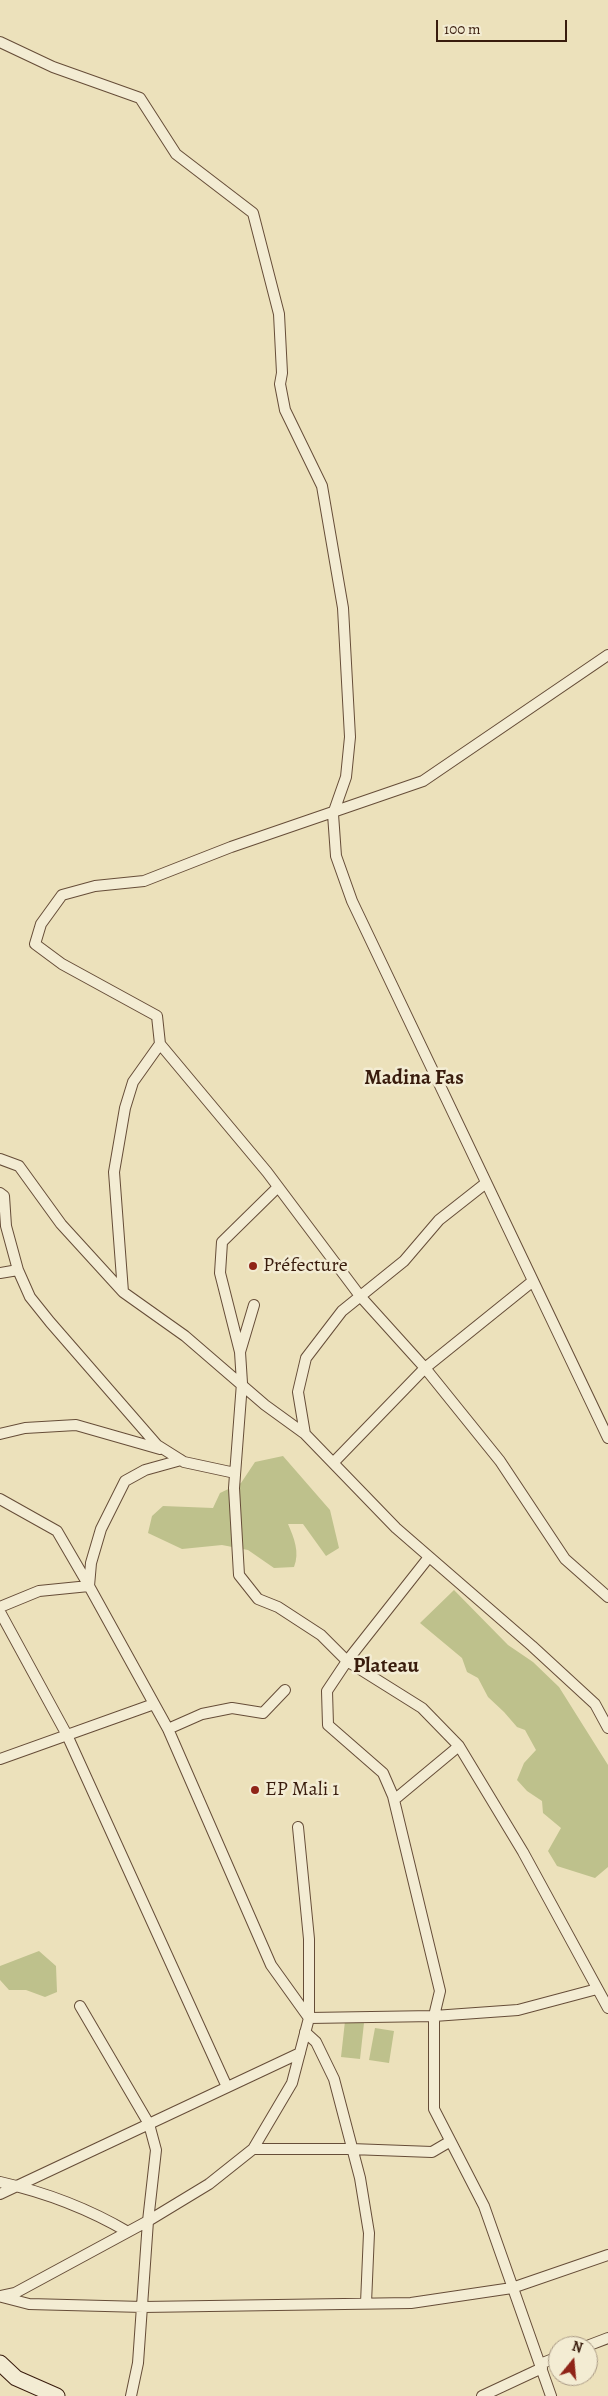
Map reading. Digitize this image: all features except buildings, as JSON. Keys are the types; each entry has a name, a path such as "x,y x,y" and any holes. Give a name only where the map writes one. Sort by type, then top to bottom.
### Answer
{"street":[{"path":"0,42 53,67 140,98 176,154 253,213 279,314 282,373 280,384 285,410 322,486 343,608 350,737 346,777 333,814 336,856 352,900 608,1438"},
{"path":"608,655 423,781 333,814 231,847 144,881 95,886 62,895 41,924 35,944 62,964 157,1016 160,1044 278,1187 360,1296 425,1368 500,1460 565,1559 608,1596"},
{"path":"123,1292 114,1172 125,1108 133,1082 160,1044"},
{"path":"0,1158 19,1166 61,1224 123,1292 185,1336 242,1383 265,1405 306,1434 396,1528 532,1646 595,1704 608,1728"},
{"path":"306,1434 298,1392 306,1358 342,1311 404,1261 439,1220 486,1183"},
{"path":"278,1187 222,1242 220,1273 240,1352 242,1383 235,1473 239,1575 258,1599 278,1607 322,1635 347,1661 422,1708 459,1746 523,1852 608,2008"},
{"path":"0,1193 4,1196 6,1226 18,1270 30,1297 158,1445 181,1460 235,1473"},
{"path":"0,1273 18,1270"},
{"path":"333,1463 425,1368 533,1281"},
{"path":"240,1352 254,1305"},
{"path":"0,1434 25,1428 76,1425 166,1451"},
{"path":"89,1586 91,1563 101,1529 125,1481 145,1470 181,1460"},
{"path":"0,1499 57,1531 168,1729 271,1965 309,2018"},
{"path":"429,1557 347,1661 327,1691 328,1725 383,1773 394,1800 440,1991 434,2016 434,2109 449,2142 484,2206 551,2396"},
{"path":"0,1607 40,1591 89,1586"},
{"path":"0,1612 67,1735 227,2087"},
{"path":"168,1729 202,1714 232,1708 263,1712 285,1690"},
{"path":"0,1758 154,1704"},
{"path":"394,1800 459,1746"},
{"path":"0,2296 15,2292 128,2232 209,2184 253,2149 292,2083 309,2018 309,1939 298,1826"},
{"path":"309,2018 434,2016 518,2010 597,1989"},
{"path":"80,2006 149,2124 156,2150 148,2220 138,2363 131,2396"},
{"path":"305,2032 316,2042 334,2078 368,2216 366,2303"},
{"path":"0,2194 300,2053"},
{"path":"253,2149 351,2149 432,2152 449,2142"},
{"path":"0,2182 17,2186 105,2218 128,2232"},
{"path":"0,2296 29,2304 143,2307 411,2303 512,2288 608,2255"},
{"path":"482,2396 548,2362"},
{"path":"0,2363 16,2378"},
{"path":"0,2373 57,2396"},
{"path":"51,2396 57,2396"}],"green space":[{"path":"283,1456 330,1510 339,1548 326,1556 303,1524 288,1524 296,1550 294,1567 274,1568 248,1550 222,1545 182,1549 148,1533 152,1516 163,1506 213,1508 220,1493 241,1483 255,1462"},
{"path":"454,1590 508,1645 533,1662 559,1687 608,1765 608,1867 595,1878 557,1866 548,1851 561,1828 543,1813 542,1801 527,1791 517,1780 524,1763 536,1750 525,1730 517,1727 488,1697 478,1678 467,1672 462,1658 420,1623"},
{"path":"39,1951 56,1966 57,1992 45,1997 26,1990 9,1990 0,1980 0,1966"},
{"path":"345,2021 364,2023 360,2059 341,2057"},
{"path":"375,2028 394,2031 389,2063 369,2060"}],"place":[{"name":"Préfecture","path":"253,1266"},
{"name":"EP Mali 1","path":"255,1790"}],"district":[{"name":"Madina Fas","path":"414,1079"},
{"name":"Plateau","path":"386,1667"}]}
